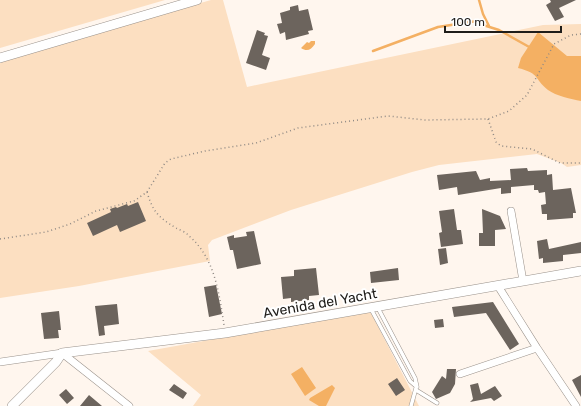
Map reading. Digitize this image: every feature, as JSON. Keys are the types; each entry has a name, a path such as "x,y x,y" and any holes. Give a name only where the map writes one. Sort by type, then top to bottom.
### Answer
{"street":[{"path":"0,58 197,0"},
{"path":"511,211 523,282"},
{"name":"Avenida del Yacht","path":"0,362 225,333 581,271"},
{"path":"498,286 536,348 576,406"},
{"path":"460,374 536,348"},
{"path":"12,406 56,362 62,353 129,406"}],"lane":[{"path":"374,308 415,378 416,389 411,406"},
{"path":"374,308 410,381 416,389 437,403"},
{"path":"396,354 401,352"}],"path":[{"path":"0,239 46,232 70,224 96,211 134,201 147,192 165,163 171,159 205,151 256,143 298,128 388,116 425,120 488,119 509,111 527,95 554,44 572,34 581,34"},
{"path":"488,119 496,142 501,146 532,149 560,163 581,163"},
{"path":"147,192 155,213 162,220 189,235 209,261 217,282 225,333"}],"shaded area":[{"path":"0,0 165,0 0,48"},
{"path":"211,0 223,0 247,87 543,25 581,24 581,165 567,167 561,163 537,154 439,165 291,210 212,240 208,245 210,261 79,286 0,298 0,61"},
{"path":"538,32 567,56 581,56 581,101 551,92 543,86 534,74 518,68 521,58"},
{"path":"311,41 315,41 312,48 305,50 301,48 307,42 309,43"},
{"path":"370,311 419,406 193,406 201,395 148,351"},
{"path":"302,367 316,388 305,396 291,374"},
{"path":"332,385 335,388 326,406 319,406 309,400 310,398"}],"building":[{"path":"550,0 576,0 559,8 564,17 555,21 546,5 551,2"},
{"path":"298,5 299,11 308,9 313,30 308,31 309,34 286,40 285,32 280,34 277,24 282,23 280,13 290,10 290,7"},
{"path":"257,30 268,36 262,55 270,58 266,70 246,63"},
{"path":"527,168 528,171 547,170 547,175 552,174 553,190 571,188 576,213 573,213 573,218 547,220 547,214 542,214 541,205 546,204 545,192 539,193 538,190 534,190 534,185 511,187 511,193 501,194 501,188 458,195 457,187 439,190 437,175 476,171 480,180 490,178 490,181 511,180 510,169"},
{"path":"138,202 146,221 120,232 117,225 93,236 87,223 111,212 110,209 127,204 128,206"},
{"path":"454,209 457,230 461,230 463,244 441,247 439,233 442,232 439,211"},
{"path":"482,209 500,216 506,229 495,230 495,246 479,246 479,233 483,233"},
{"path":"254,231 261,264 237,269 233,250 230,250 227,237 234,235 234,238 247,236 246,232"},
{"path":"547,239 549,249 581,242 581,253 563,255 563,261 543,263 543,258 539,259 537,241"},
{"path":"446,248 448,263 440,265 438,249"},
{"path":"316,268 319,295 309,296 309,300 291,302 291,298 283,299 281,277 294,276 294,270"},
{"path":"398,268 399,280 371,283 370,272"},
{"path":"216,285 222,314 209,317 204,287"},
{"path":"493,302 519,344 510,350 486,313 454,317 452,307"},
{"path":"117,304 119,324 104,326 105,335 99,336 95,306"},
{"path":"59,311 61,330 58,330 59,338 44,339 41,313"},
{"path":"443,319 444,327 435,328 434,320"},
{"path":"447,369 456,369 455,384 450,393 436,399 432,392 442,376 446,379"},
{"path":"581,375 581,397 572,380"},
{"path":"397,378 405,390 396,396 388,384"},
{"path":"478,383 481,394 495,386 502,396 494,401 491,398 470,402 473,399 470,385"},
{"path":"174,384 187,393 183,399 169,390"},
{"path":"66,389 74,398 67,404 59,395"},
{"path":"89,395 102,406 80,406"}],"waterway":[{"path":"479,0 483,14 489,26"},
{"path":"373,51 438,27 477,21 480,24 499,30 531,48"}]}
